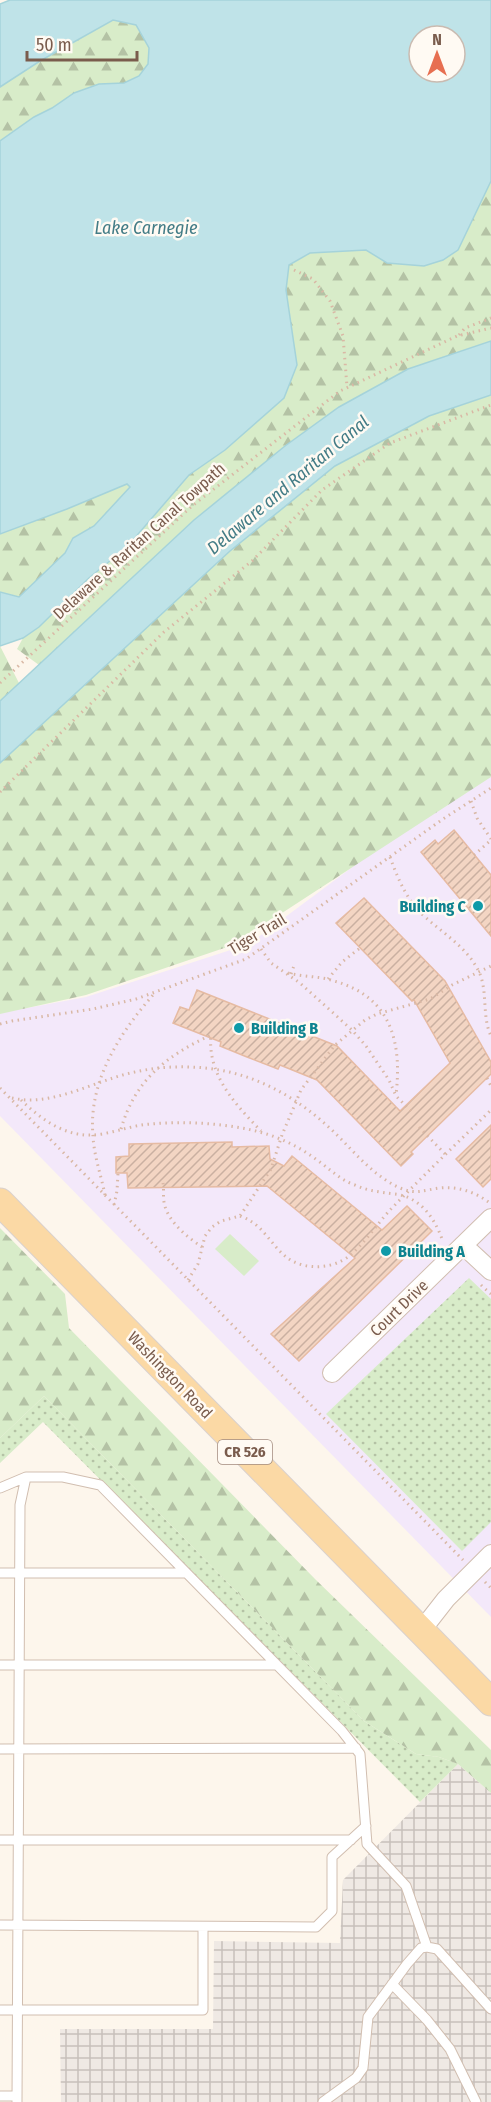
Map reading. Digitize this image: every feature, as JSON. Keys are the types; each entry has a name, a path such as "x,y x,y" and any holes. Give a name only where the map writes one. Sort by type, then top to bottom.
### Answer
{"main road":[{"name":"Washington Road","path":"0,1202 491,1702"}],"street":[{"name":"Court Drive","path":"332,1373 491,1218"},
{"path":"458,1251 483,1275"},
{"path":"421,1631 446,1599 491,1554"}],"lane":[{"path":"0,2096 17,2099 19,1573 20,1505 26,1477"},
{"path":"0,1488 26,1477 63,1477 100,1485 356,1748 360,1754 367,1844 406,1886 427,1947"},
{"path":"0,1573 186,1573"},
{"path":"0,1665 277,1665"},
{"path":"0,1749 356,1748"},
{"path":"0,1925 316,1927 332,1911 332,1857 366,1826"},
{"path":"0,1840 351,1840"},
{"path":"0,2010 203,2010 203,1927"},
{"path":"323,2102 356,2078 363,2068 368,2017 421,1948 436,1949 491,2009"},
{"path":"392,1984 427,2020 450,2049 476,2102"}],"path":[{"path":"294,270 313,279 330,301 343,336 347,387"},
{"path":"457,336 465,328 491,318"},
{"name":"Delaware & Raritan Canal Towpath","path":"0,683 192,506 288,429 347,387 457,336 491,328"},
{"path":"0,792 164,632 252,561 322,489 390,442 491,405"},
{"name":"Tiger Trail","path":"0,1024 12,1020 93,1009 155,993 246,959 491,788"},
{"path":"471,801 477,818 491,839 474,855"},
{"path":"390,857 399,882 414,905 462,948 479,971 484,1013 491,1036"},
{"path":"328,979 342,962 360,948"},
{"path":"261,949 271,963 289,973 352,1030 389,1080 396,1096 413,1113"},
{"path":"289,973 295,963"},
{"path":"240,1216 272,1169 296,1100 335,1045 365,1020 430,999 491,966"},
{"path":"289,973 328,979 353,988 382,1013 396,1041 399,1067 396,1096"},
{"path":"106,1197 93,1135 94,1107 99,1083 120,1036 155,993"},
{"path":"121,1129 132,1102 156,1068 180,1050 211,1035 210,1049 215,1069 232,1099 263,1133"},
{"path":"10,1098 21,1100 61,1095 114,1078 156,1068 215,1069 249,1077 296,1100 318,1117 382,1179 410,1191 421,1193 455,1187 470,1191 491,1203"},
{"path":"487,1078 491,1086"},
{"path":"0,1088 491,1588"},
{"path":"21,1100 55,1127 74,1133 93,1135 152,1124 197,1123 247,1129 281,1139 304,1150 345,1181 370,1191 404,1196 418,1203 433,1218 446,1250 458,1251"},
{"path":"188,1280 198,1264 205,1236 212,1227 221,1221 240,1216 256,1223 288,1260 315,1267 340,1262 350,1255 404,1196 491,1110"},
{"path":"419,1127 446,1155"},
{"path":"114,1205 118,1173"},
{"path":"163,1183 163,1200 168,1214 192,1240 202,1247"},
{"path":"483,1275 491,1294"}],"shaded area":[{"path":"491,770 491,1617 0,1116 0,1013 86,997 249,944 452,793"},
{"path":"458,1764 491,1793 491,2102 61,2102 60,2029 213,2029 214,1941 340,1943 343,1880"}],"green space":[{"path":"113,20 136,25 149,48 148,64 139,76 124,83 99,84 34,117 0,141 0,87 40,61"},
{"path":"491,181 491,341 408,369 339,407 285,446 194,520 39,665 17,649 23,638 39,627 89,578 127,547 189,475 225,450 297,365 286,290 289,265 310,253 367,250 387,263"},
{"path":"491,395 491,777 233,945 86,995 0,1014 0,763 230,551 335,466 429,416"},
{"path":"127,483 131,487 94,526 73,538 65,553 19,597 0,592 0,534"},
{"path":"0,646 19,683 0,701"},
{"path":"0,1228 65,1294 69,1328 315,1579 491,1750 491,1793 458,1764 439,1757 416,1754 364,1721 44,1396 0,1438"},
{"path":"230,1234 259,1261 244,1276 215,1249"},
{"path":"469,1278 491,1299 491,1522 462,1551 326,1414"},
{"path":"44,1396 364,1721 416,1754 439,1757 458,1764 420,1802 43,1422 0,1463 0,1438"}],"water":[{"name":"Lake Carnegie","path":"10,0 491,0 491,181 458,250 443,260 424,266 387,263 366,250 310,253 289,265 286,290 297,365 284,398 225,450 189,475 127,547 89,578 39,627 23,638 0,646 0,592 19,597 65,553 73,538 94,526 130,487 127,484 0,534 0,141 74,93 99,84 124,83 139,76 148,64 149,48 136,25 113,20 40,61 0,87 0,4"},
{"name":"Delaware and Raritan Canal","path":"491,341 491,395 429,416 335,466 230,551 0,763 0,701 194,520 285,446 339,407 408,369"}],"building":[{"name":"Building C","path":"454,830 491,875 491,936 421,852 435,840 438,844"},
{"name":"Building B","path":"364,898 445,981 491,1062 491,1074 411,1152 413,1154 401,1166 317,1080 280,1065 278,1069 247,1057 220,1046 221,1042 173,1023 180,1007 189,1010 197,990 337,1046 400,1111 450,1063 414,1000 412,1001 336,923"},
{"path":"491,1125 491,1179 483,1187 456,1159"},
{"name":"Building A","path":"232,1142 232,1147 269,1146 270,1159 284,1166 292,1156 382,1230 407,1206 432,1231 299,1361 271,1334 355,1258 267,1186 128,1188 127,1173 116,1173 116,1157 129,1156 129,1144"}],"place":[{"name":"Building C","path":"478,906"},
{"name":"Building B","path":"239,1028"},
{"name":"Building A","path":"386,1251"}]}
